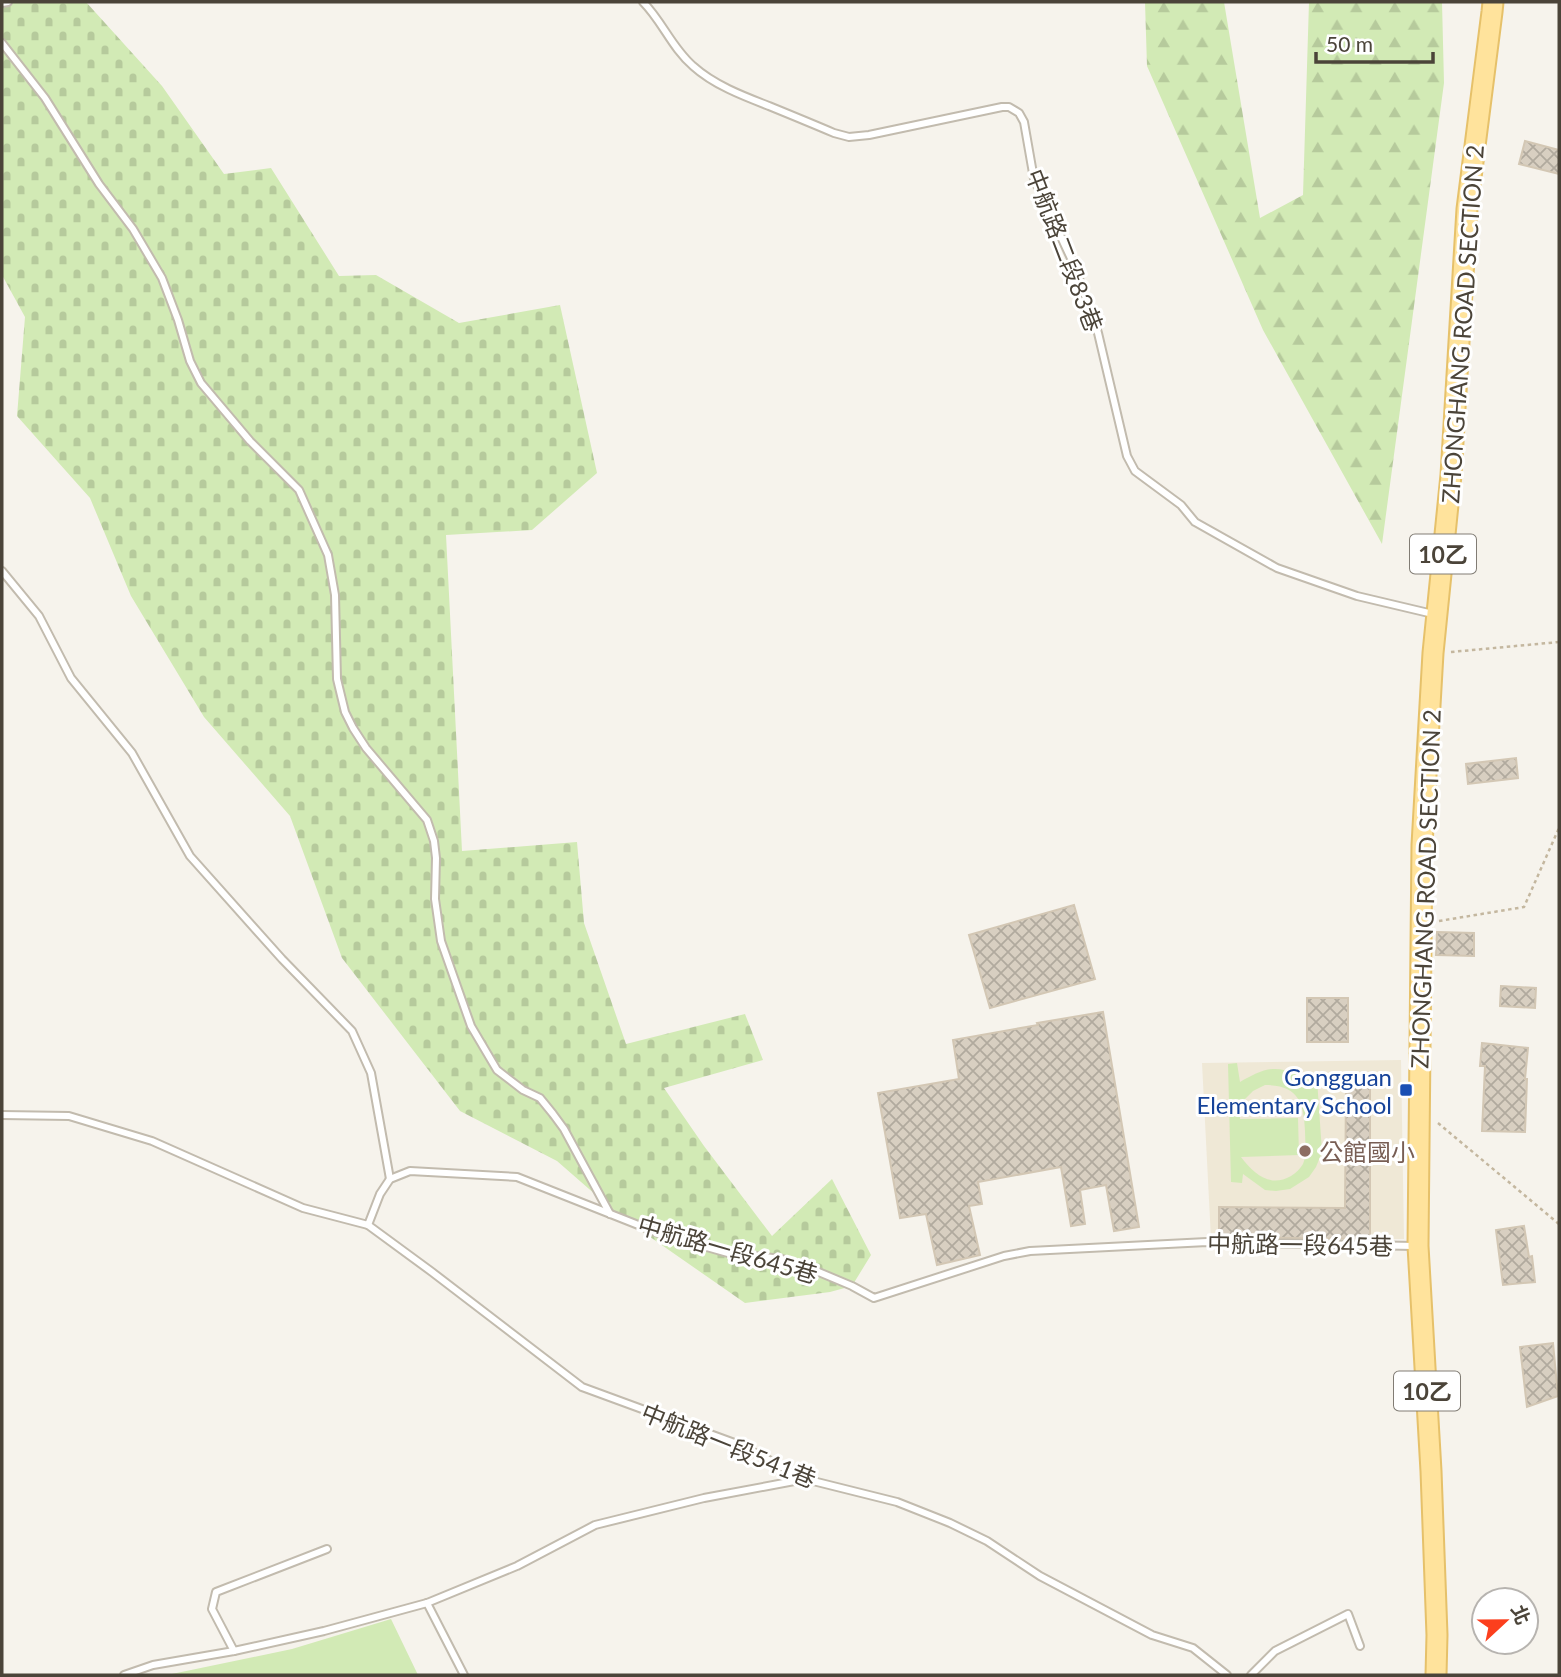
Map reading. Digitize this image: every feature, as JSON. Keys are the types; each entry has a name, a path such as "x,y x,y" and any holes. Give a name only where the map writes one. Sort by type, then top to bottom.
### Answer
{"main road":[{"name":"ZHONGHANG ROAD SECTION 2","path":"1419,1108 1422,845 1433,653 1451,475 1467,209 1493,2"},
{"name":"10乙","path":"1419,1108 1418,1246 1432,1471 1436,1675"}],"lane":[{"path":"2,4 8,2"},
{"name":"中航路二段83巷","path":"643,2 692,66 711,79 741,95 849,137 1002,107 1009,107 1019,113 1024,122 1034,180 1075,267 1098,333 1127,456 1135,471 1181,505 1195,522 1277,568 1357,596 1437,615"},
{"path":"2,43 45,98 99,184 133,229 162,278 190,361 201,383 250,441 299,489 328,555 335,596 337,679 345,712 366,748 426,820 434,841 435,899 441,942 471,1026 497,1070 523,1090 540,1098 553,1114 564,1129 610,1214"},
{"path":"2,571 40,616 71,678 132,753 190,856 282,959 352,1031 371,1073 390,1179 380,1194 368,1224 303,1208 140,1137 69,1116 2,1115"},
{"name":"中航路一段645巷","path":"390,1179 410,1171 517,1177 662,1234 728,1253 782,1259 809,1268 874,1298 1004,1256 1030,1251 1208,1242 1418,1246"},
{"name":"中航路一段541巷","path":"368,1224 582,1387 740,1445 806,1479 897,1502 950,1523 986,1541 1040,1576 1152,1635 1193,1648 1227,1675"},
{"path":"124,1675 153,1665 324,1631 427,1603 517,1566 594,1525 704,1498 806,1479"},
{"path":"234,1651 212,1609 216,1592 327,1549"},
{"path":"427,1603 464,1675"},
{"path":"1251,1675 1275,1651 1348,1614 1360,1646"}],"path":[{"path":"1433,653 1559,642"},
{"path":"1422,924 1524,907 1559,828"},
{"path":"1419,1108 1559,1224"}],"shaded area":[{"name":"公館國小","path":"1401,1060 1404,1239 1211,1239 1202,1063"}],"green space":[{"path":"2,2 86,2 162,86 224,174 271,168 339,276 376,275 459,323 560,305 597,473 532,530 446,535 462,851 577,842 584,923 626,1044 745,1014 763,1060 664,1088 772,1236 832,1179 871,1255 852,1286 830,1292 745,1303 620,1216 557,1161 460,1111 342,958 290,816 204,717 131,596 90,498 17,416 25,317 2,275"},
{"path":"1145,2 1224,2 1260,218 1303,195 1309,2 1442,2 1444,83 1382,544 1263,330 1147,66"},
{"path":"1237,1063 1240,1082 1273,1069 1317,1079 1322,1152 1309,1177 1290,1189 1265,1190 1243,1174 1242,1183 1231,1182 1228,1064","holes":["1265,1085 1292,1092 1301,1104 1305,1148 1303,1164 1299,1169 1283,1179 1269,1180 1257,1174 1241,1157 1299,1155 1298,1118 1240,1119 1240,1104 1253,1091"]},
{"path":"391,1619 418,1675 167,1675 292,1649"}],"building":[{"path":"1525,141 1559,150 1559,174 1519,164"},
{"path":"1516,758 1518,778 1468,784 1466,764"},
{"path":"1074,905 1095,979 990,1008 969,935"},
{"path":"1437,932 1474,933 1474,956 1436,955"},
{"path":"1501,986 1536,988 1535,1008 1500,1006"},
{"path":"1307,998 1348,998 1348,1042 1307,1042"},
{"path":"1103,1012 1139,1227 1114,1231 1106,1185 1080,1190 1085,1224 1071,1226 1061,1167 978,1182 982,1204 969,1206 980,1255 937,1265 926,1214 900,1218 878,1093 959,1079 953,1040"},
{"path":"1482,1043 1528,1048 1525,1132 1482,1131 1485,1066 1480,1066"},
{"path":"1346,1087 1370,1087 1370,1239 1219,1237 1219,1207 1345,1208"},
{"path":"1524,1226 1535,1282 1503,1285 1496,1230"},
{"path":"1553,1343 1558,1396 1527,1407 1520,1347"}],"place":[{"name":"Gongguan Elementary School","path":"1406,1090"},
{"name":"公館國小","path":"1305,1151"}]}
